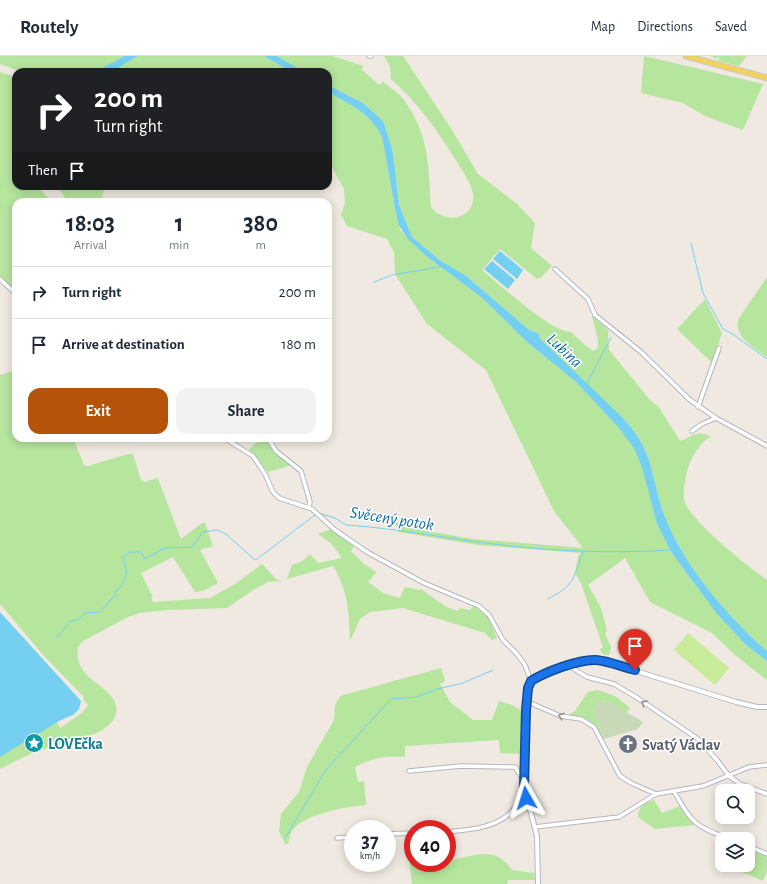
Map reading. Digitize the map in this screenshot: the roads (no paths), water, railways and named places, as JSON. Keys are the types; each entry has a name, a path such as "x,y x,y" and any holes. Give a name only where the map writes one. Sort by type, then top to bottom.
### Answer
{"main road":[{"path":"686,56 767,78"}],"street":[{"path":"555,269 588,299 595,315 641,352 682,394 698,407 767,446"},
{"path":"0,279 12,290"},
{"path":"698,407 719,348"},
{"path":"692,432 702,424 716,418"},
{"path":"232,442 245,449 256,458 266,474 276,496 287,502 308,507 367,552 424,583 479,606 489,615 503,640 516,652 525,665 531,681 528,688 526,701 524,787 535,827 538,851 538,884"},
{"path":"270,442 276,451 301,471 310,502 308,507"},
{"path":"531,681 569,666 591,660 602,661 736,702 756,707 767,706"},
{"path":"569,666 587,677 614,684 678,725 706,746 729,776 740,784 767,794"},
{"path":"526,701 560,716 581,719 587,722 595,730 620,776 627,782 656,794"},
{"path":"535,827 619,817 656,794 702,786 749,767 767,765"},
{"path":"409,771 461,766 515,767 522,778 524,778"},
{"path":"456,831 480,828 495,822 513,810 524,787"},
{"path":"674,791 687,814 700,827 715,833"},
{"path":"337,838 344,838"},
{"path":"755,849 767,854"}],"water":[{"path":"124,56 138,56 118,68 103,68"},
{"path":"264,56 277,56 297,68 285,68"},
{"path":"332,87 363,103 382,120 393,153 399,205 412,237 441,261 465,275 528,329 539,334 540,339 614,409 637,435 649,460 662,508 673,536 708,590 737,622 767,651 767,661 746,645 717,614 671,552 657,524 643,471 635,450 619,428 576,382 527,342 481,297 426,256 408,239 398,224 382,137 371,121 352,106 332,94"},
{"path":"500,251 523,270 517,279 493,259"},
{"path":"492,261 515,280 508,289 484,269"},
{"path":"0,612 81,701 79,709 73,715 59,721 0,757"}],"waterway":[{"path":"691,243 703,293 723,329 731,333 767,359"},
{"path":"374,282 392,275 440,267"},
{"path":"587,383 611,338"},
{"name":"Svěcený potok","path":"318,513 335,518 346,525 398,530 508,546 600,552 670,550"},
{"name":"Svěcený potok","path":"56,638 71,621 79,619 85,613 100,612 114,596 117,589 120,588 127,573 123,558 129,552 141,552 145,559 164,548 192,547 203,532 217,530 226,534 255,560 315,515"},
{"path":"548,599 562,590 571,581 583,552"},
{"path":"285,838 326,770 391,699 417,697 437,689 463,683 493,670"}],"place":[{"name":"LOVEčka","path":"34,743"},
{"name":"Svatý Václav","path":"628,744"}],"water label":[{"name":"Lubina","path":"565,350"}]}
